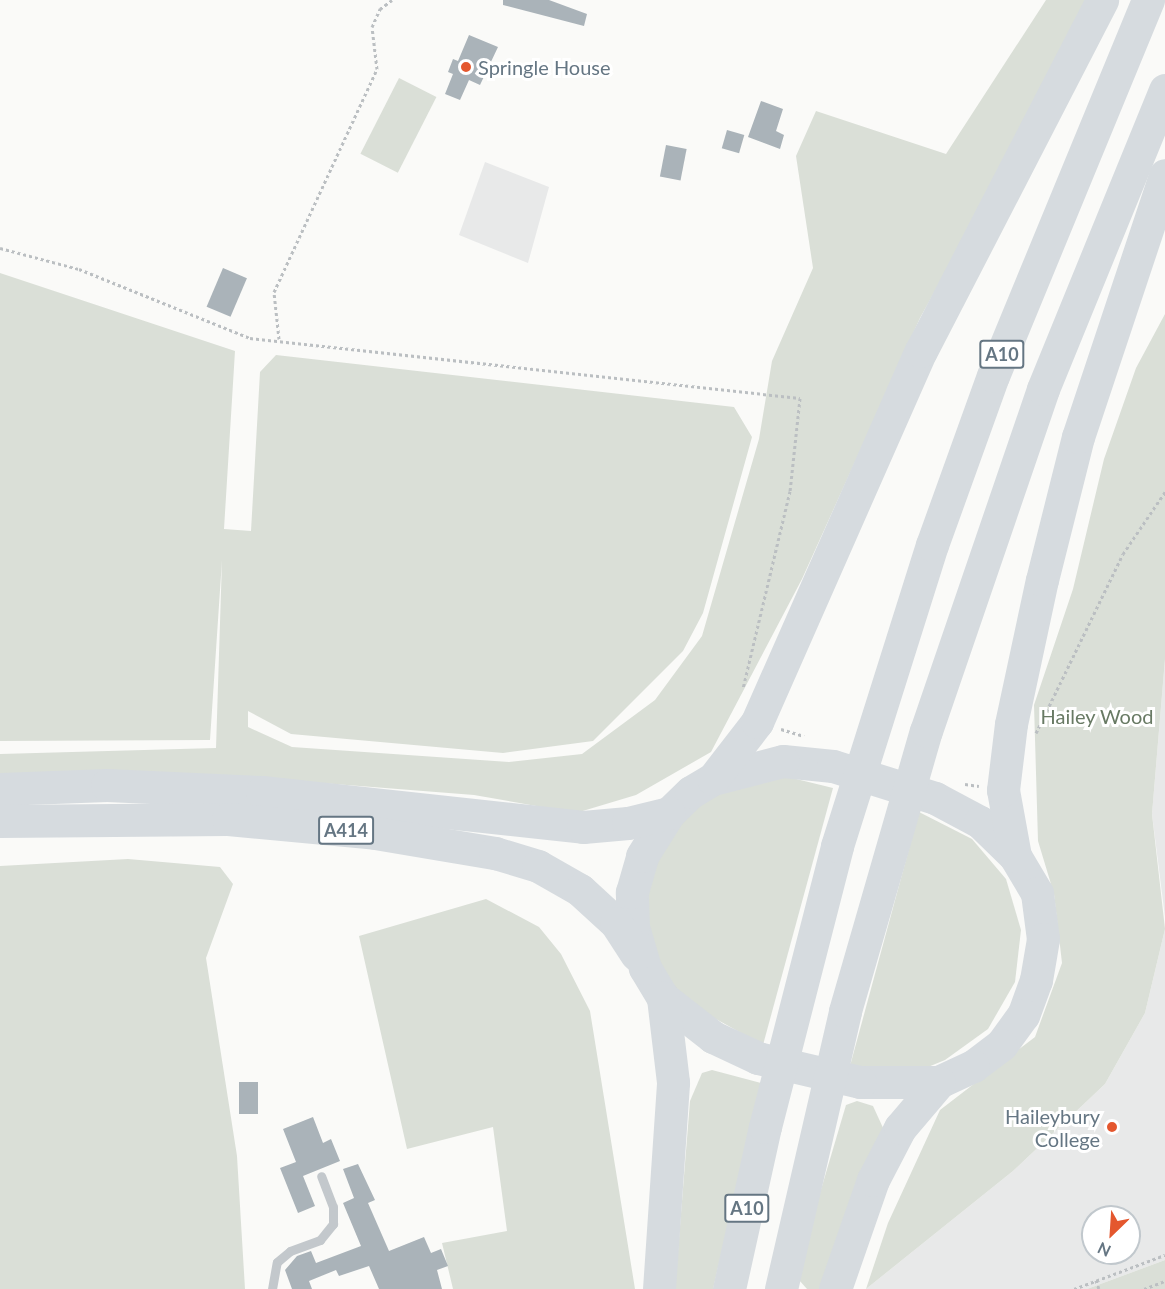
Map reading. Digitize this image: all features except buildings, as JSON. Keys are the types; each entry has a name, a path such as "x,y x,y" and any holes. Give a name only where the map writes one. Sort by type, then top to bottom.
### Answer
{"highway":[{"path":"939,1082 860,1082 758,1058 713,1037 663,998 645,968 633,927 632,892 642,856 669,813 713,779 757,722 921,351 1102,0"},
{"name":"A10","path":"729,1289 765,1127 837,846 932,545 993,376 1149,0"},
{"name":"A10","path":"782,1289 813,1142 845,1011 926,730 1043,389 1165,90"},
{"path":"1015,856 1003,790 1011,724 1042,580 1078,437 1165,175"},
{"path":"713,779 783,761 833,766 935,798 980,822 1015,856 1037,893 1043,939 1036,980 1023,1015 1002,1045 939,1082 900,1128 879,1170 835,1289"},
{"name":"A414","path":"0,789 107,785 251,791 583,827 607,827 669,813"},
{"name":"A414","path":"0,821 228,819 375,833 495,853 538,866 580,890 615,923 645,968"},
{"path":"659,1289 673,1082 663,998"}],"lane":[{"path":"272,1289 277,1262 290,1251 320,1240 333,1224 333,1207 321,1176"}],"path":[{"path":"279,339 274,292 377,69 372,27 380,9 392,0"},
{"path":"0,248 79,268 250,338 279,339 800,399 790,491 742,695"},
{"path":"1034,738 1123,554 1165,492"},
{"path":"1074,1289 1165,1254"},
{"path":"1096,1280 1099,1289"},
{"path":"1144,1289 1165,1281"}],"shaded area":[{"path":"485,162 549,187 528,263 459,235"},
{"path":"1165,659 1165,917 1152,814"},
{"name":"Haileybury College","path":"1165,929 1165,1260 1087,1289 866,1289 1013,1171 1105,1084 1145,1013"}],"green space":[{"path":"1046,0 1095,0 920,318 802,579 711,752 636,795 576,813 474,795 296,781 0,778 0,754 216,748 222,560 210,740 0,741 0,273 235,351 224,529 251,531 260,372 276,355 734,407 752,437 703,613 683,651 593,741 503,753 291,734 248,711 248,727 292,747 509,762 582,754 655,700 702,636 759,439 772,361 813,268 796,156 816,111 946,154"},
{"path":"399,78 436,97 398,173 360,154"},
{"name":"Hailey Wood","path":"1165,314 1165,659 1152,814 1165,929 1145,1013 1105,1084 1013,1171 866,1289 888,1223 940,1110 1035,1037 1062,963 1054,894 1038,841 1034,705 1073,589 1104,459 1136,368"},
{"path":"788,777 833,788 763,1045 676,997 646,931 649,876 686,813 733,785"},
{"path":"919,812 972,839 1006,879 1021,930 1015,982 988,1029 945,1060 928,1067 850,1066"},
{"path":"128,859 220,867 233,884 206,958 237,1156 245,1289 0,1289 0,866"},
{"path":"486,899 539,927 561,954 590,1011 635,1289 453,1289 442,1243 507,1231 493,1127 407,1149 359,936"},
{"path":"712,1070 761,1083 713,1289 675,1289 690,1101 702,1073"},
{"path":"857,1101 873,1106 884,1130 822,1289 807,1289 799,1280 820,1193 846,1105"},
{"path":"1165,1260 1165,1289 1087,1289"}],"place":[{"name":"Springle House","path":"466,67"},
{"name":"Haileybury College","path":"1112,1127"}]}
